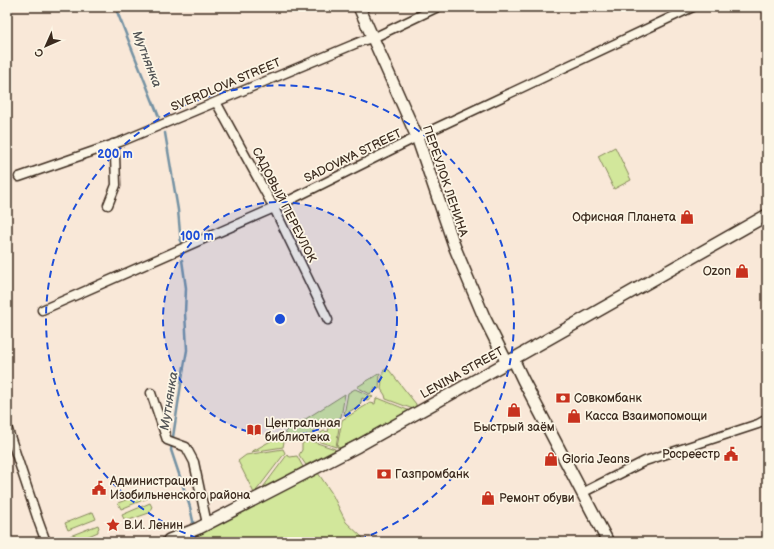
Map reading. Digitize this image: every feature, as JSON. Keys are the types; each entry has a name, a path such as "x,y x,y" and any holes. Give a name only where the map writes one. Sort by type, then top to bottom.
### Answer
{"street":[{"name":"ПЕРЕУЛОК ЛЕНИНА","path":"359,7 417,137 455,248 484,317 523,380 608,542"},
{"name":"SVERDLOVA STREET","path":"19,177 113,144 362,41 373,38 438,7"},
{"name":"SADOVAYA STREET","path":"42,310 274,208 417,137 693,7"},
{"name":"САДОВЫЙ ПЕРЕУЛОК","path":"216,102 274,208 328,320"},
{"path":"108,205 116,185 113,144"},
{"name":"LENINA STREET","path":"166,541 203,526 358,446 767,215"},
{"path":"151,393 167,440 186,447 194,462 203,526"},
{"path":"582,493 645,461 758,424 767,419"},
{"path":"7,427 46,542"}],"green space":[{"path":"615,147 631,180 614,189 598,156"},
{"path":"386,369 389,370 416,404 416,407 413,409 386,399 381,389 383,371"},
{"path":"380,373 379,389 374,389 370,394 357,387"},
{"path":"355,389 373,397 367,400 362,398 360,405 344,415 348,393"},
{"path":"345,394 341,417 335,420 332,419 330,423 320,429 315,428 313,433 300,440 296,438 289,438 285,432"},
{"path":"378,398 410,411 340,448 337,447 342,420 370,403 375,404 376,399"},
{"path":"340,421 336,447 311,439 324,431 328,432 329,428"},
{"path":"283,434 286,440 283,447 251,452"},
{"path":"308,440 335,450 306,465 299,455 302,450 302,444"},
{"path":"283,449 285,453 254,493 238,461 246,455"},
{"path":"287,455 290,457 297,456 303,467 261,490"},
{"path":"318,473 331,492 346,522 363,538 361,542 197,542 196,540 201,532"},
{"path":"146,492 148,498 121,509 118,503"},
{"path":"150,503 152,507 149,513 129,520 126,518 124,519 122,515"},
{"path":"93,512 96,519 68,530 65,523"},
{"path":"98,525 98,532 77,541 72,541 70,536"}],"waterway":[{"name":"Мутнянка","path":"116,7 159,117"},
{"name":"Мутнянка","path":"165,133 178,210 181,244"},
{"name":"Мутнянка","path":"182,260 186,288 185,313 187,350 171,450 190,507 193,526"},
{"name":"Мутнянка","path":"191,542 192,535"}],"place":[{"name":"Офисная Планета","path":"687,217"},
{"name":"Ozon","path":"742,271"},
{"name":"Совкомбанк","path":"563,398"},
{"name":"Быстрый заём","path":"514,410"},
{"name":"Касса Взаимопомощи","path":"574,416"},
{"name":"Центральная библиотека","path":"254,430"},
{"name":"Росреестр","path":"731,454"},
{"name":"Gloria Jeans","path":"551,459"},
{"name":"Газпромбанк","path":"384,474"},
{"name":"Администрация Изобильненского района","path":"99,488"},
{"name":"Ремонт обуви","path":"488,498"},
{"name":"В.И. Ленин","path":"113,525"}]}
